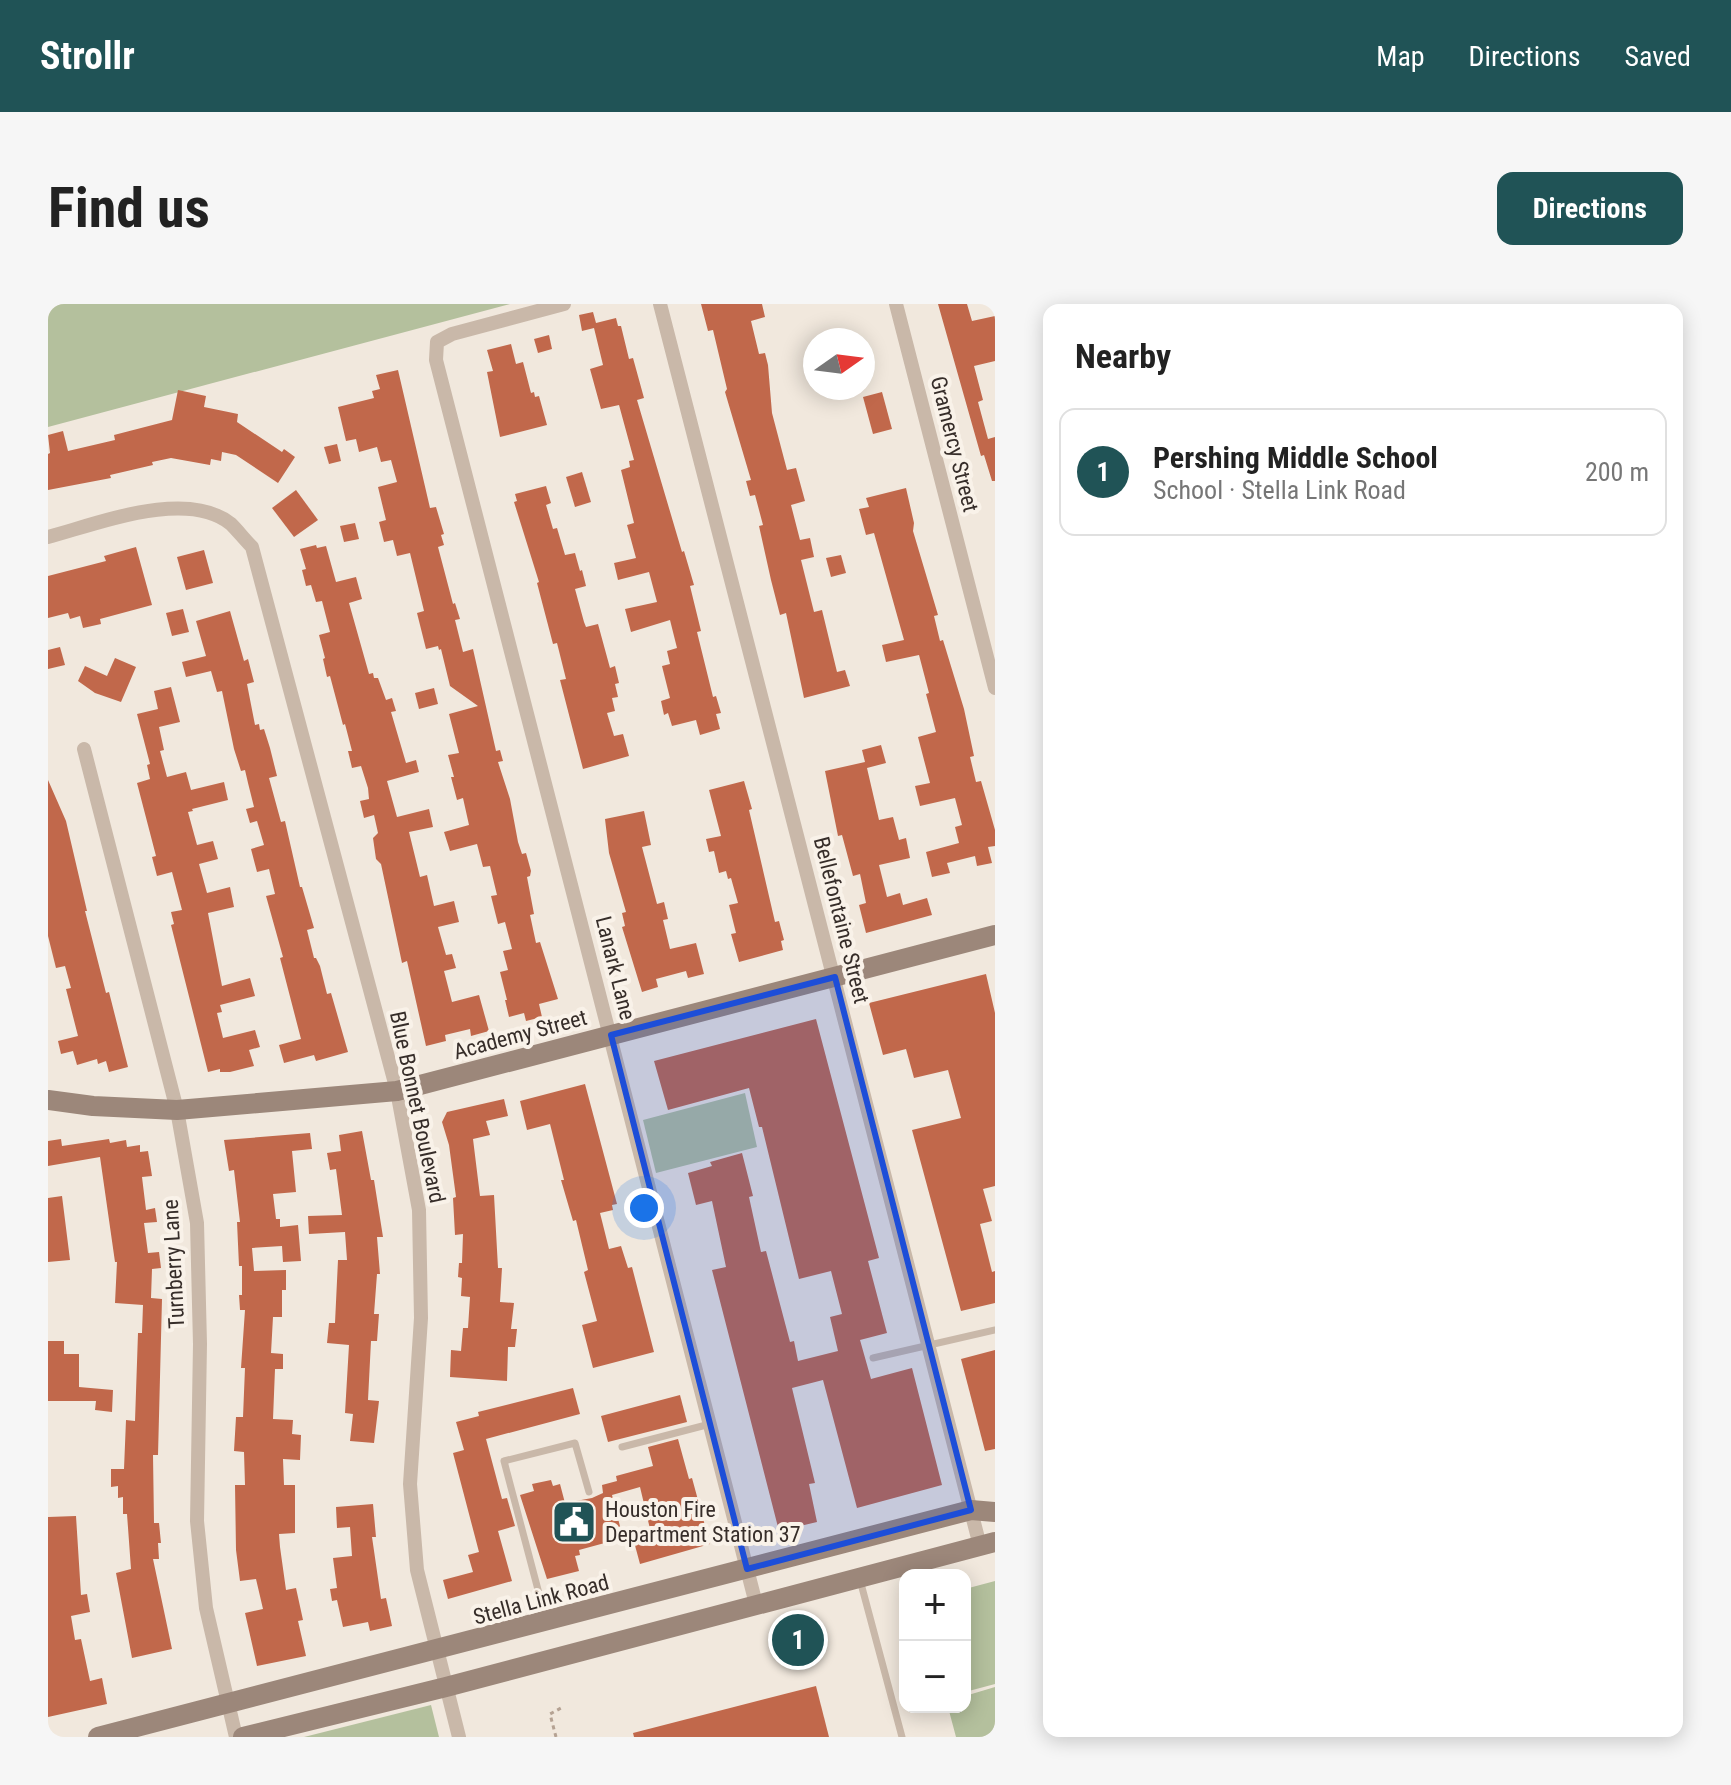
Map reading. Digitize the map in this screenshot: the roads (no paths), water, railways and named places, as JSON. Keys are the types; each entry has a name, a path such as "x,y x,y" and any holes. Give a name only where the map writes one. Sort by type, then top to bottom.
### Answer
{"main road":[{"name":"Academy Street","path":"48,1100 93,1106 177,1110 397,1091 995,935"},
{"name":"Stella Link Road","path":"98,1737 971,1510 995,1512"},
{"path":"243,1737 446,1687 988,1544"},
{"path":"648,1596 657,1630"},
{"path":"610,1606 618,1640"},
{"path":"546,1622 555,1656"}],"street":[{"name":"Lanark Lane","path":"564,304 452,334 437,342 436,360 756,1604"},
{"name":"Bellefontaine Street","path":"660,304 971,1510 988,1544"},
{"name":"Gramercy Street","path":"896,304 995,688"},
{"name":"Blue Bonnet Boulevard","path":"48,537 155,508 196,509 229,522 252,547 397,1091 419,1210 421,1318 410,1484 417,1570 459,1737"},
{"name":"Turnberry Lane","path":"84,749 177,1110 197,1223 200,1344 197,1521 206,1608 236,1737"}],"lane":[{"path":"873,1358 995,1330"},
{"path":"622,1447 710,1424"},
{"path":"546,1622 504,1461 575,1443 589,1492"},
{"path":"860,1578 902,1737"}],"place":[{"name":"Houston Fire Department Station 37","path":"574,1522"},
{"name":"Pershing Middle School","path":"798,1640"}]}
